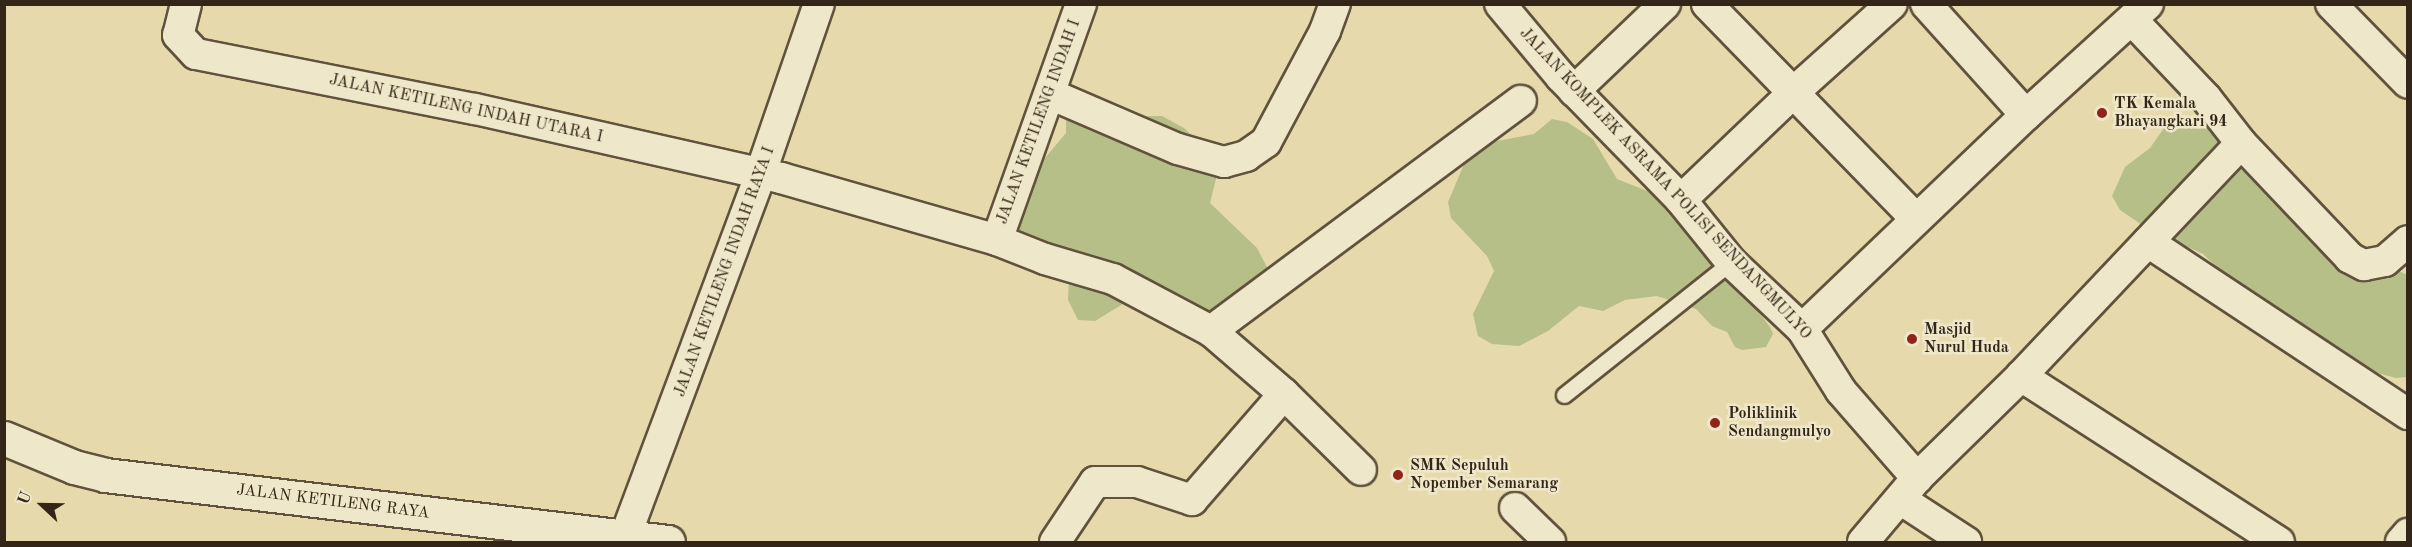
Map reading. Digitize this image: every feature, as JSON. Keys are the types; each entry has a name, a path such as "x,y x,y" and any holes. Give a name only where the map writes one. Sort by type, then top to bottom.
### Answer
{"main road":[{"name":"JALAN KETILENG RAYA","path":"4,438 53,459 105,475 668,543"}],"street":[{"name":"JALAN KETILENG INDAH UTARA I","path":"186,4 178,35 196,54 475,109 760,175"},
{"name":"JALAN KETILENG INDAH RAYA I","path":"625,537 760,175 819,4"},
{"name":"JALAN KETILENG INDAH I","path":"997,240 1082,4"},
{"path":"1050,94 1178,149 1224,162 1246,156 1266,142 1325,31 1335,4"},
{"name":"JALAN KOMPLEK ASRAMA POLISI SENDANGMULYO","path":"1500,4 1574,91 1681,200 1731,262 1802,329 1841,391 1908,488 1966,543"},
{"path":"1574,91 1665,4"},
{"path":"1707,4 1795,91 1916,219"},
{"path":"1681,200 1795,91 1892,4"},
{"path":"1926,4 2026,115"},
{"path":"2331,4 2408,83"},
{"path":"1802,329 2026,115 2142,9 2241,143 2350,258 2364,265 2385,261 2408,241"},
{"path":"1210,331 1521,101"},
{"path":"1863,543 1908,488 2021,376 2241,143"},
{"name":"JALAN KETILENG INDAH I","path":"760,175 997,240 1045,259 1113,279 1210,331 1284,394 1361,470"},
{"path":"2148,242 2408,414"},
{"path":"2021,376 2279,543"},
{"path":"1055,543 1095,482 1137,482 1192,500 1284,394"},
{"path":"1515,508 1550,543"},
{"path":"2401,543 2408,534"}],"lane":[{"path":"1564,395 1731,262"}],"green space":[{"path":"1162,116 1184,128 1208,151 1218,171 1210,203 1257,248 1268,269 1237,305 1176,326 1123,304 1095,321 1078,320 1068,300 1069,276 1026,252 1016,229 1039,165 1066,133 1066,117"},
{"path":"2184,116 2201,116 2342,242 2407,275 2407,377 2396,378 2362,369 2238,287 2203,254 2145,227 2120,210 2112,196 2125,167 2150,148 2169,121"},
{"path":"1552,119 1567,122 1593,139 1617,179 1655,194 1693,225 1770,327 1773,334 1766,347 1742,350 1735,347 1727,332 1712,326 1696,309 1657,296 1625,300 1603,311 1579,306 1548,331 1519,346 1492,344 1478,336 1473,314 1494,271 1487,256 1451,218 1448,202 1468,155 1492,142 1534,134"}],"place":[{"name":"TK Kemala Bhayangkari 94","path":"2102,113"},
{"name":"Masjid Nurul Huda","path":"1912,339"},
{"name":"Poliklinik Sendangmulyo","path":"1715,423"},
{"name":"SMK Sepuluh Nopember Semarang","path":"1398,475"}]}
